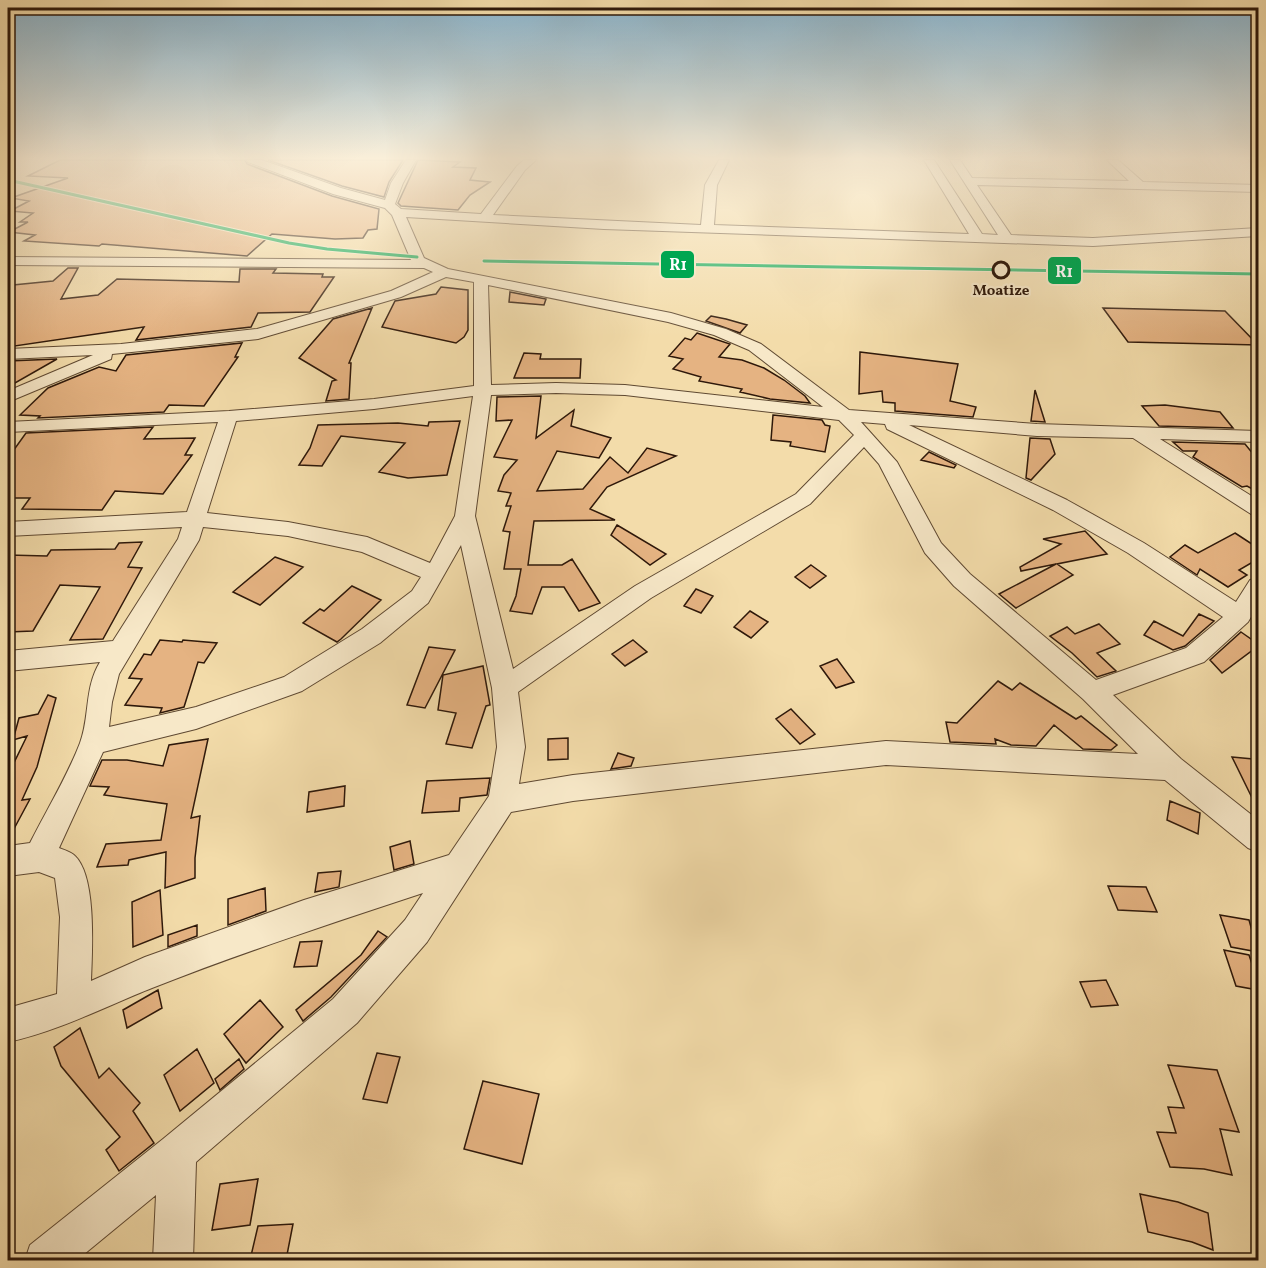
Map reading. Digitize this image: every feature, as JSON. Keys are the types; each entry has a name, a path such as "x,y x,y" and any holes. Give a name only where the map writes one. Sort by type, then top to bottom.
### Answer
{"street":[{"path":"398,219 418,260 444,272 671,318 720,332 754,347 844,415 1060,505 1136,548 1240,616"},
{"path":"510,219 1093,242 1258,232"},
{"path":"707,228 708,219"},
{"path":"967,219 980,239"},
{"path":"994,219 1007,239"},
{"path":"8,261 424,264"},
{"path":"8,354 121,349 258,334 396,294 444,272"},
{"path":"94,742 196,718 293,684 371,636 420,597 435,574 465,516 483,390 481,280"},
{"path":"8,397 121,349"},
{"path":"8,427 229,416 374,404 483,390 625,390 844,415"},
{"path":"39,857 94,742 99,702 107,672 173,565 196,519 229,416"},
{"path":"870,426 1258,436"},
{"path":"505,688 643,592 803,499 829,474 870,426"},
{"path":"870,426 933,548 962,580 1092,692 1171,768 1258,838"},
{"path":"1139,434 1258,509"},
{"path":"45,1260 177,1153 345,1011 416,931 502,800 511,747 505,688 465,516"},
{"path":"8,529 196,519 288,529 367,545 435,574"},
{"path":"1092,692 1141,672 1195,655 1240,616 1258,586"},
{"path":"8,661 121,650"},
{"path":"502,800 573,788 886,753 1171,768"},
{"path":"8,861 39,857 57,862 68,870 76,905 73,1006"},
{"path":"8,1025 73,1006 145,974 304,916 457,867"},
{"path":"173,1260 177,1153"}],"building":[{"path":"24,219 378,219 377,229 368,230 363,238 335,239 272,234 247,256 102,244 99,246 24,241 35,235 9,232 28,222 20,222"},
{"path":"68,268 78,268 61,299 98,295 117,279 239,282 240,269 276,269 273,273 323,274 322,277 334,277 310,312 258,313 251,327 136,340 144,327 8,347 8,294 13,285 53,281"},
{"path":"441,287 468,290 468,330 464,337 456,343 382,327 395,301 436,294"},
{"path":"510,292 546,299 544,305 509,302"},
{"path":"372,308 349,363 351,363 349,399 326,401 332,381 336,380 299,358 333,319"},
{"path":"1103,308 1225,311 1258,345 1128,342"},
{"path":"711,316 747,325 740,333 706,321"},
{"path":"697,333 730,344 719,357 742,360 764,368 784,380 805,396 810,403 770,399 740,392 742,389 699,381 701,377 673,369 683,359 669,356 685,338 691,340"},
{"path":"242,343 235,357 238,357 204,406 169,405 164,412 38,418 40,416 20,415 48,388 99,367 116,371 126,355"},
{"path":"860,352 958,364 950,401 976,407 973,417 895,411 895,403 883,402 882,391 859,394"},
{"path":"524,353 541,354 540,359 581,359 580,378 514,378"},
{"path":"57,359 8,387 8,361"},
{"path":"1035,390 1045,422 1031,421"},
{"path":"541,396 536,438 574,410 571,426 611,438 599,458 557,451 537,491 583,489 610,457 628,473 647,448 676,456 607,487 590,509 615,520 534,521 528,565 562,565 572,559 600,603 579,611 564,587 542,587 532,614 510,611 516,596 521,569 504,569 510,532 503,531 511,506 506,506 511,493 498,491 504,475 517,460 494,457 512,420 496,421 497,397"},
{"path":"1165,405 1220,412 1233,428 1159,426 1142,406"},
{"path":"773,415 822,420 825,425 830,426 825,452 790,446 791,442 771,440"},
{"path":"460,421 447,475 408,478 379,472 405,443 341,436 322,466 299,465 310,448 318,425 398,423 428,426 429,422"},
{"path":"153,427 144,439 195,438 185,455 192,455 163,494 115,491 102,510 22,509 30,498 8,498 8,458 26,433"},
{"path":"1030,438 1050,439 1055,454 1031,480 1026,478"},
{"path":"1173,442 1245,444 1258,460 1258,492 1247,486 1242,487 1193,457 1197,451 1183,451"},
{"path":"929,452 956,465 954,468 921,460"},
{"path":"617,525 666,554 650,565 611,535"},
{"path":"1085,531 1107,554 1057,564 1073,575 1016,608 999,594 1056,564 1021,571 1020,567 1061,544 1043,539"},
{"path":"1235,533 1258,548 1258,559 1239,570 1247,575 1228,587 1200,569 1197,575 1170,557 1185,545 1198,553"},
{"path":"142,542 128,567 142,568 103,639 70,640 100,587 60,585 33,631 8,632 8,555 47,556 51,550 115,549 119,543"},
{"path":"275,557 303,567 260,605 233,592"},
{"path":"811,565 826,576 810,588 795,577"},
{"path":"352,586 381,600 341,639 337,642 303,623 320,609 324,611"},
{"path":"696,589 713,596 701,613 684,606"},
{"path":"750,611 768,622 751,638 734,627"},
{"path":"1199,614 1214,621 1185,646 1173,650 1144,635 1154,621 1183,636"},
{"path":"1099,624 1120,644 1097,653 1116,671 1097,677 1050,636 1067,627 1075,634"},
{"path":"1241,632 1258,646 1222,673 1210,660"},
{"path":"160,640 217,643 204,663 198,662 184,707 160,713 162,708 125,705 142,679 129,678 144,654 151,655"},
{"path":"633,640 647,652 625,666 612,654"},
{"path":"429,647 455,650 425,708 407,705"},
{"path":"837,659 854,682 836,688 820,666"},
{"path":"483,666 490,705 486,706 472,748 446,744 456,713 438,710 443,675"},
{"path":"998,681 1012,690 1020,683 1076,719 1081,716 1117,745 1111,750 1083,749 1054,725 1036,746 1011,745 995,739 996,744 950,742 946,722 957,723"},
{"path":"48,695 56,698 37,767 22,800 30,799 8,840 8,775 27,736 13,740 19,718 38,714"},
{"path":"791,709 815,734 800,744 776,719"},
{"path":"568,738 568,759 548,760 548,739"},
{"path":"208,739 191,818 200,816 195,878 165,888 166,852 129,860 128,865 97,867 106,844 161,840 167,804 104,795 109,787 90,786 102,760 127,760 163,766 169,745"},
{"path":"618,753 634,758 631,766 611,769"},
{"path":"1232,757 1253,759 1258,770 1258,810"},
{"path":"490,778 487,795 460,798 459,811 422,813 427,781"},
{"path":"345,786 344,806 307,812 309,792"},
{"path":"1170,801 1200,813 1198,834 1167,820"},
{"path":"410,841 414,864 394,870 390,847"},
{"path":"341,871 339,887 315,892 318,873"},
{"path":"1108,886 1146,887 1157,912 1118,910"},
{"path":"265,888 266,911 228,925 228,899"},
{"path":"160,890 163,935 133,947 132,902"},
{"path":"1220,915 1249,920 1258,952 1231,947"},
{"path":"197,925 197,936 168,947 168,935"},
{"path":"378,931 387,937 331,997 303,1021 296,1010 361,955"},
{"path":"322,941 317,966 294,967 300,942"},
{"path":"1224,950 1249,955 1258,982 1258,990 1236,986"},
{"path":"1106,980 1118,1005 1091,1007 1080,982"},
{"path":"158,990 162,1008 127,1028 123,1010"},
{"path":"260,1000 283,1027 246,1063 224,1034"},
{"path":"80,1028 99,1078 109,1068 140,1103 133,1111 154,1143 119,1171 106,1150 120,1137 61,1066 54,1047"},
{"path":"197,1049 214,1083 180,1111 164,1075"},
{"path":"377,1053 400,1057 387,1103 363,1099"},
{"path":"239,1059 244,1069 220,1090 215,1079"},
{"path":"1168,1065 1217,1070 1239,1132 1220,1129 1232,1175 1204,1169 1170,1167 1157,1132 1176,1133 1168,1107 1184,1108"},
{"path":"483,1081 539,1094 522,1164 464,1149"},
{"path":"258,1179 250,1225 212,1230 220,1184"},
{"path":"1140,1194 1178,1202 1208,1213 1213,1250 1192,1242 1148,1232"},
{"path":"293,1224 286,1260 250,1260 258,1226"}],"transit line":[{"name":"R1","path":"183,219 289,243 327,249 417,257"},
{"name":"R1","path":"484,261 1258,274"}],"place":[{"name":"Moatize","path":"1001,270"}]}
